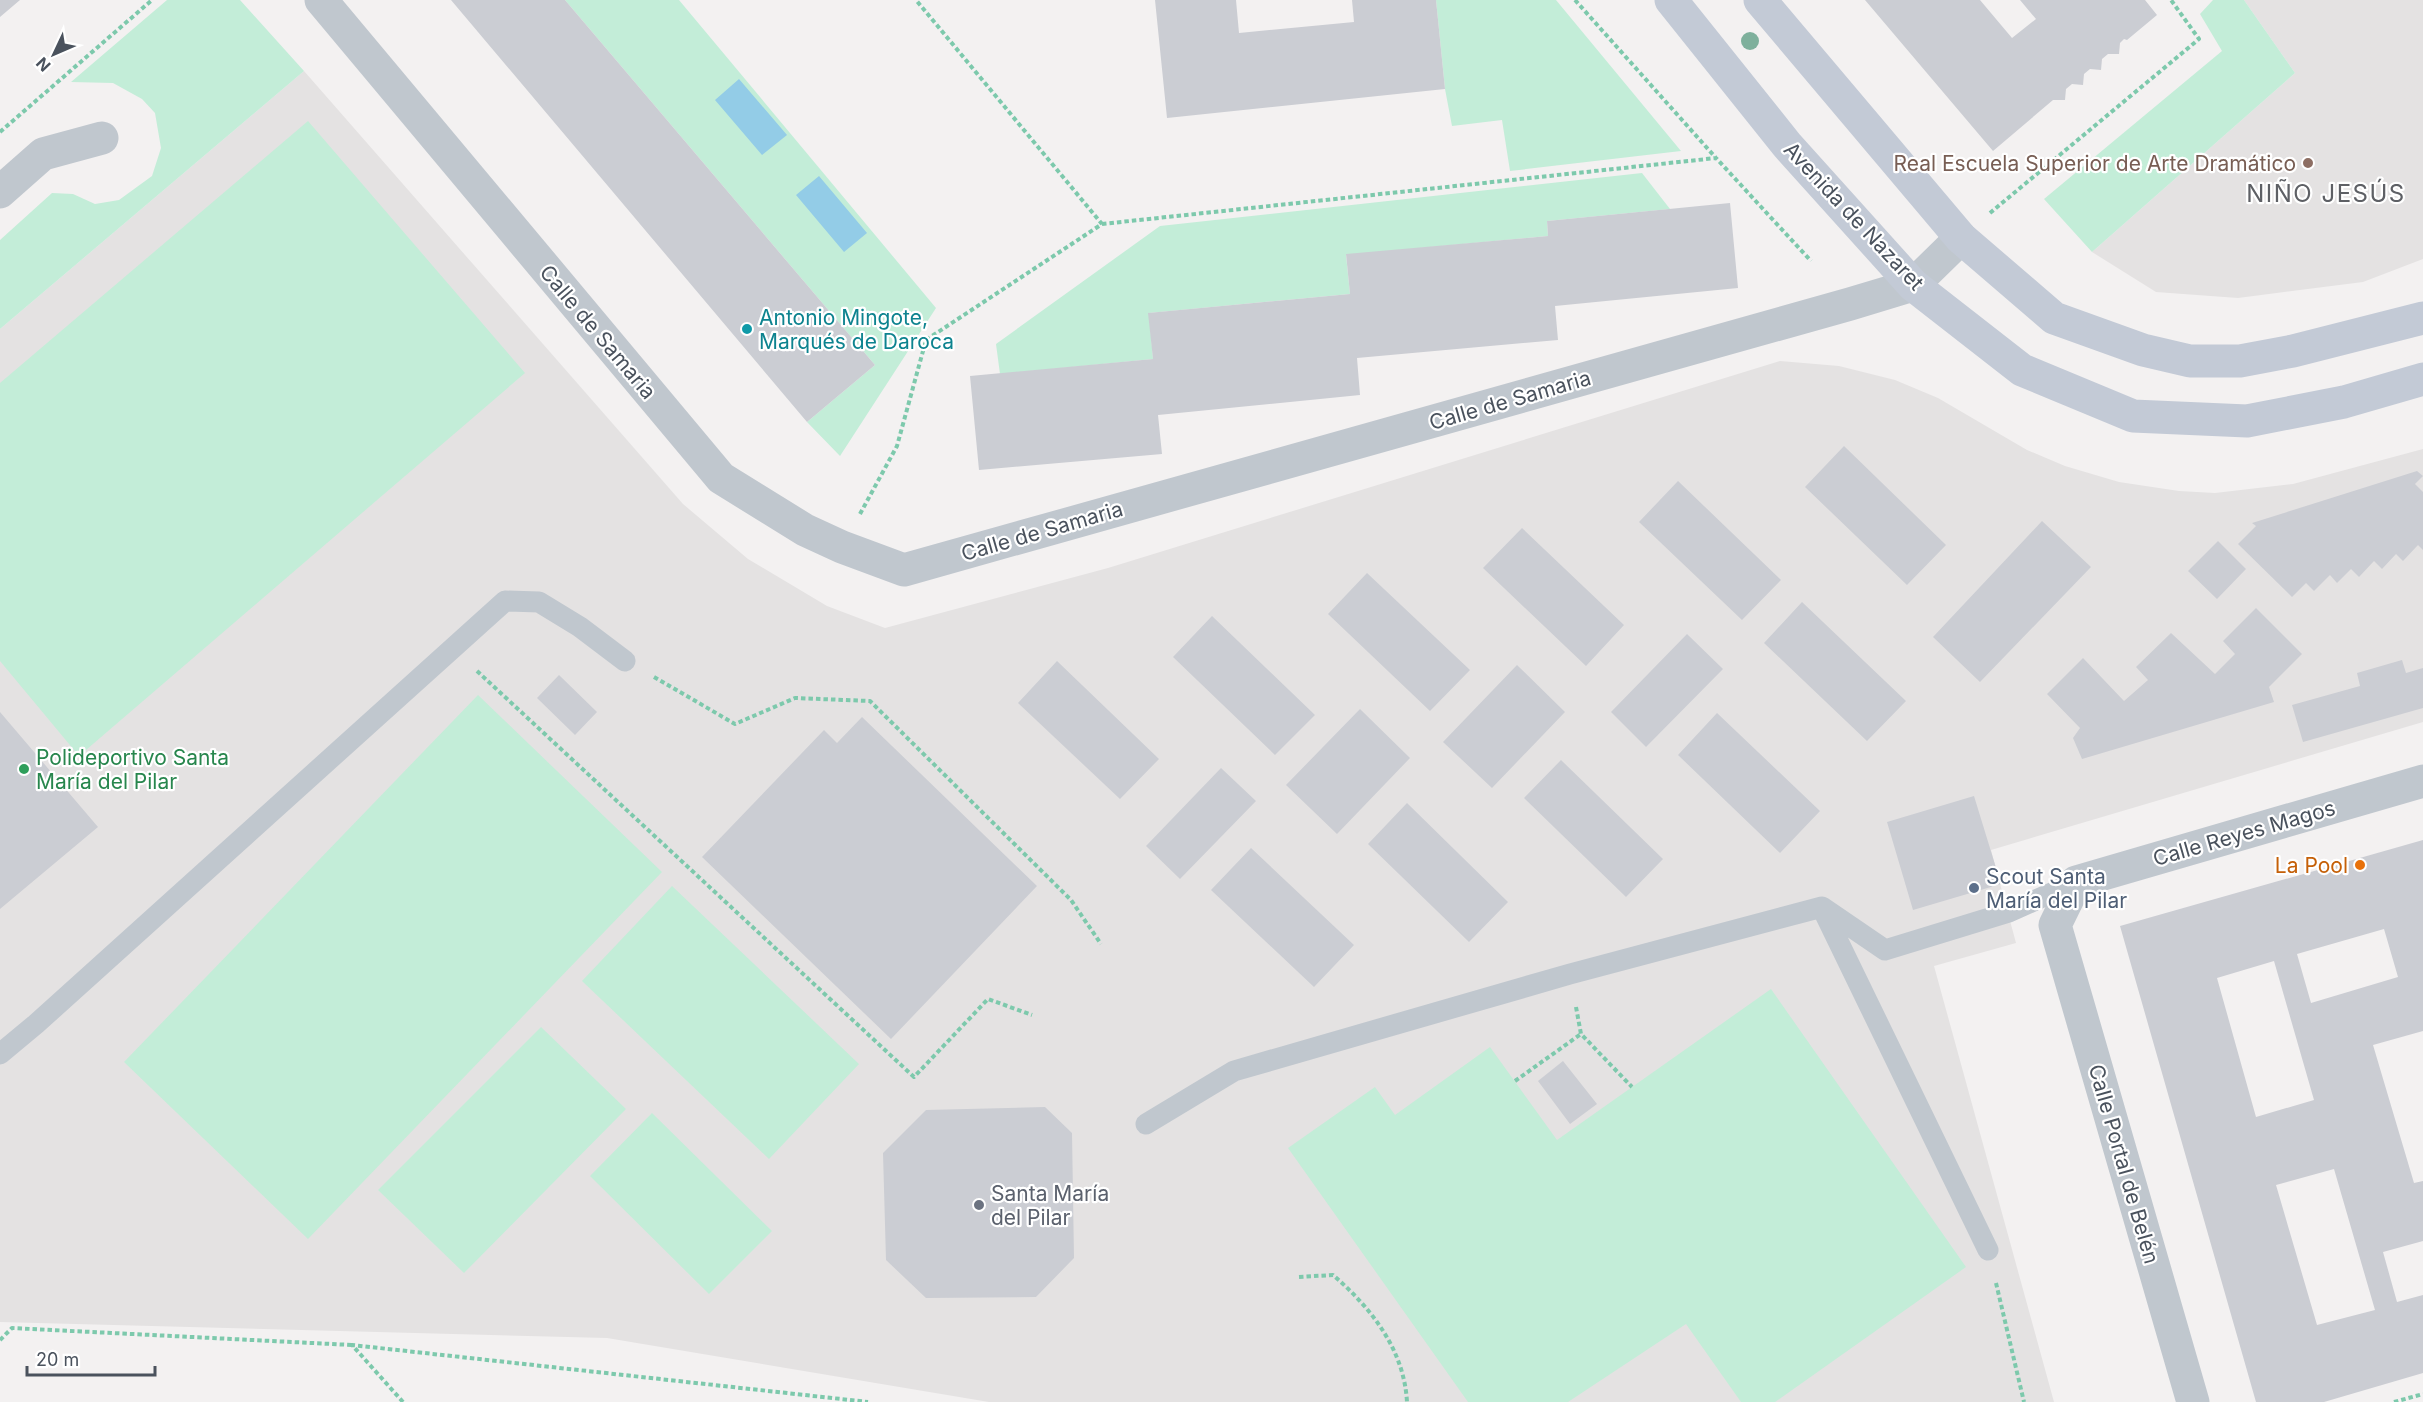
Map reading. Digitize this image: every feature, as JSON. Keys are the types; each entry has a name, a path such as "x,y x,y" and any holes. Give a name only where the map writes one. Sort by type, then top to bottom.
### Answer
{"main road":[{"name":"Avenida de Nazaret","path":"1671,0 1787,145 1913,285 2022,370 2133,416 2247,422 2344,402 2423,379"},
{"path":"1760,0 1961,238 2054,318 2143,350 2190,361 2250,359 2344,339 2423,318"}],"street":[{"name":"Calle de Samaria","path":"321,0 721,478 806,530 842,547 904,570 1839,308 1913,285 1961,238"},
{"path":"0,192 42,154 102,138"},
{"name":"Calle Reyes Magos","path":"2076,882 2423,781"},
{"name":"Calle Portal de Belén","path":"2076,882 2055,925 2193,1402"}],"lane":[{"path":"0,1053 36,1024 505,601 539,602 580,627 625,661"},
{"path":"1146,1124 1234,1071 1570,974 1822,908 1885,950 2009,912 2076,882"},
{"path":"1822,908 1988,1250"}],"path":[{"path":"0,132 152,0"},
{"path":"916,0 1102,224"},
{"path":"1575,0 1716,159 1811,261"},
{"path":"1961,238 2199,39 2171,0"},
{"path":"842,547 897,446 926,340 1102,224 1716,159"},
{"path":"453,648 914,1077 988,999 1032,1015"},
{"path":"625,661 735,724 795,698 870,701 1071,900 1101,944"},
{"path":"1578,1021 1581,1034 1632,1087"},
{"path":"1515,1081 1581,1034"},
{"path":"1988,1250 2024,1402"},
{"path":"1299,1277 1333,1275 1357,1296 1394,1348 1407,1402"},
{"path":"0,1340 12,1328 352,1345 868,1402"},
{"path":"352,1345 403,1402"},
{"path":"2394,1402 2423,1394"}],"shaded area":[{"name":"Real Escuela Superior de Arte Dramático","path":"2244,0 2423,0 2423,259 2363,282 2238,298 2156,292 2092,252 2295,73"},
{"path":"304,71 683,504 748,559 827,606 885,628 1108,568 1780,361 1839,366 1895,380 1938,398 2027,450 2065,466 2119,482 2179,491 2215,493 2293,484 2423,449 2423,722 1991,850 2016,943 1934,966 2054,1402 989,1402 607,1338 0,1322 0,329"}],"green space":[{"path":"167,0 240,0 304,71 0,329 0,240 52,193 73,194 95,204 119,200 152,176 161,148 155,113 142,99 113,83 71,82"},
{"path":"565,0 679,0 936,308 840,456 807,422 875,365"},
{"path":"1436,0 1556,0 1681,151 1510,171 1502,120 1452,126 1445,89"},
{"path":"2213,0 2244,0 2295,73 2092,252 2044,199 2222,51 2200,14"},
{"path":"308,121 525,373 79,756 0,661 0,383"},
{"path":"1642,173 1670,209 1547,221 1548,236 1346,255 1350,294 1149,313 1153,359 1000,374 996,344 1160,226"},
{"path":"478,695 662,872 308,1239 124,1062"},
{"path":"672,886 859,1064 769,1159 582,981"},
{"path":"1771,989 1966,1267 1775,1402 1741,1402 1686,1324 1568,1402 1468,1402 1288,1148 1375,1087 1395,1115 1490,1047 1557,1140"},
{"path":"541,1027 626,1109 464,1273 378,1190"},
{"path":"652,1113 772,1231 709,1294 590,1176"}],"water":[{"path":"739,79 787,135 762,155 715,100"},
{"path":"819,176 867,233 844,252 796,195"}],"building":[{"path":"0,0 20,0 0,17"},
{"path":"451,0 565,0 875,365 807,422"},
{"path":"1155,0 1236,0 1239,33 1354,22 1352,0 1436,0 1445,89 1167,118"},
{"path":"1865,0 1980,0 2012,38 2036,19 2020,0 2145,0 2157,15 2127,40 2124,39 2120,43 2119,54 2108,54 2102,59 2101,70 2090,69 2084,74 2083,85 2072,84 2066,89 2065,100 2053,100 1993,151"},
{"path":"1730,203 1738,288 1555,306 1558,340 1357,358 1360,395 1158,415 1162,454 979,470 970,376 1153,359 1148,313 1350,294 1346,254 1548,236 1547,221"},
{"path":"1844,446 1946,545 1907,585 1805,487"},
{"path":"2417,471 2423,476 2415,484 2423,492 2423,550 2418,545 2403,561 2396,554 2382,569 2374,561 2359,577 2351,569 2337,583 2330,575 2314,591 2306,583 2292,597 2238,544 2256,526 2252,523"},
{"path":"1678,481 1781,580 1742,620 1639,522"},
{"path":"2042,521 2091,567 1980,682 1933,637"},
{"path":"1522,528 1624,625 1586,666 1483,568"},
{"path":"2218,541 2246,569 2217,599 2188,571"},
{"path":"1367,573 1470,670 1430,711 1328,614"},
{"path":"1802,602 1906,701 1867,741 1764,643"},
{"path":"2256,608 2302,654 2269,687 2274,702 2082,759 2073,738 2080,728 2047,694 2083,658 2124,701 2148,680 2136,667 2171,633 2215,674 2235,654 2223,641"},
{"path":"1212,616 1315,715 1275,755 1173,657"},
{"path":"1687,634 1723,669 1646,747 1611,712"},
{"path":"2402,660 2406,673 2423,668 2423,708 2303,742 2292,705 2360,686 2357,673"},
{"path":"1057,661 1159,759 1120,799 1018,703"},
{"path":"1517,665 1565,712 1492,788 1443,742"},
{"path":"559,675 597,712 575,735 537,698"},
{"path":"1360,709 1410,758 1337,834 1286,785"},
{"name":"Polideportivo Santa María del Pilar","path":"0,712 98,827 0,909"},
{"path":"1717,713 1820,811 1780,853 1678,755"},
{"path":"862,717 1037,886 891,1039 702,857 824,730 837,743"},
{"path":"1561,760 1663,859 1626,897 1524,798"},
{"path":"1221,768 1256,801 1180,879 1146,846"},
{"path":"1974,796 2001,884 1913,910 1887,822"},
{"path":"1407,803 1508,902 1469,942 1368,844"},
{"path":"2423,840 2423,1031 2373,1045 2414,1183 2423,1181 2423,1241 2383,1252 2397,1302 2423,1295 2423,1373 2324,1402 2256,1402 2120,926","holes":["2384,929 2398,977 2311,1003 2297,954","2274,961 2314,1100 2256,1117 2217,978","2334,1169 2375,1310 2317,1325 2276,1185"]},
{"path":"1251,848 1354,945 1314,987 1211,890"},
{"path":"1563,1061 1597,1104 1570,1124 1538,1081"},
{"name":"Santa María del Pilar","path":"1045,1107 1072,1133 1074,1258 1036,1297 926,1298 886,1260 883,1153 926,1110"}],"place":[{"name":"Real Escuela Superior de Arte Dramático","path":"2308,163"},
{"name":"Antonio Mingote, Marqués de Daroca","path":"747,329"},
{"name":"Polideportivo Santa María del Pilar","path":"24,769"},
{"name":"La Pool","path":"2360,865"},
{"name":"Scout Santa María del Pilar","path":"1974,888"},
{"name":"Santa María del Pilar","path":"979,1205"}],"district":[{"name":"NIÑO JESÚS","path":"2326,193"}]}
